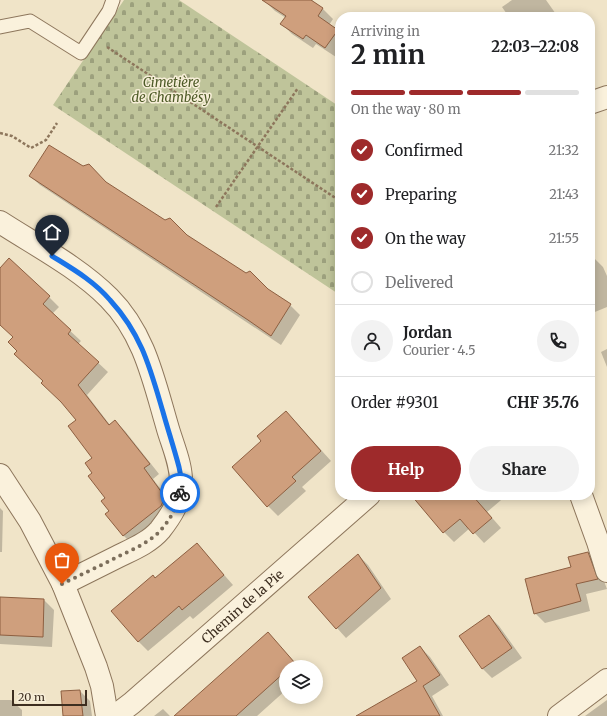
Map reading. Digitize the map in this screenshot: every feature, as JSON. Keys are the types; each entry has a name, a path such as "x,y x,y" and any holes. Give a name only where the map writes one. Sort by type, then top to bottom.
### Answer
{"street":[{"path":"595,101 607,97"},
{"path":"0,222 90,280 110,299 126,321 141,345 148,362 176,453 181,477 178,502 171,515 159,531 138,546 62,584"},
{"path":"0,475 30,521 62,584 96,667 102,686 107,716"},
{"name":"Chemin de la Pie","path":"115,716 138,698 363,500"},
{"path":"583,500 607,571"},
{"path":"558,716 607,680"}],"lane":[{"path":"0,27 30,21 81,53 109,11 113,0"}],"path":[{"path":"92,37 335,198"},
{"path":"216,207 298,88"},
{"path":"0,133 12,136 32,148 46,140 57,123"}],"green space":[{"name":"Cimetière de Chambésy","path":"124,0 179,0 335,104 335,292 53,105"}],"building":[{"path":"262,0 311,0 323,8 318,16 335,28 335,34 325,48 306,35 303,39 280,24 286,16"},
{"path":"49,145 83,166 89,164 106,182 165,220 170,218 187,235 246,273 250,271 268,289 291,304 271,336 29,176"},
{"path":"9,258 50,296 43,304 71,330 68,334 99,362 78,385 109,425 115,420 150,464 144,468 165,497 161,506 123,536 105,514 109,511 101,501 105,498 88,476 92,473 85,463 92,458 68,426 76,420 61,402 41,383 43,381 14,354 17,351 8,342 13,337 0,325 0,268"},
{"path":"286,411 321,451 292,477 296,481 267,507 232,467 261,441 257,436"},
{"path":"415,500 476,500 492,518 473,534 460,519 443,533"},
{"path":"197,543 224,575 182,610 179,606 138,642 111,611 153,575 155,578"},
{"path":"588,552 598,579 576,584 581,601 534,614 525,579 571,567 568,557"},
{"path":"358,554 381,588 336,629 308,597"},
{"path":"0,597 44,599 43,637 0,635"},
{"path":"489,615 512,648 482,669 459,636"},
{"path":"268,632 292,660 279,660 279,677 236,716 174,716"},
{"path":"420,646 440,675 423,686 440,716 356,716 417,681 402,658"},
{"path":"80,690 83,716 63,716 61,691"}],"way so far":[{"path":"62,584 151,538 159,531 171,515 178,502 180,493"}],"route":[{"path":"52,256 90,280 110,299 119,310 141,345 148,362 176,453 181,477 180,493"}]}
